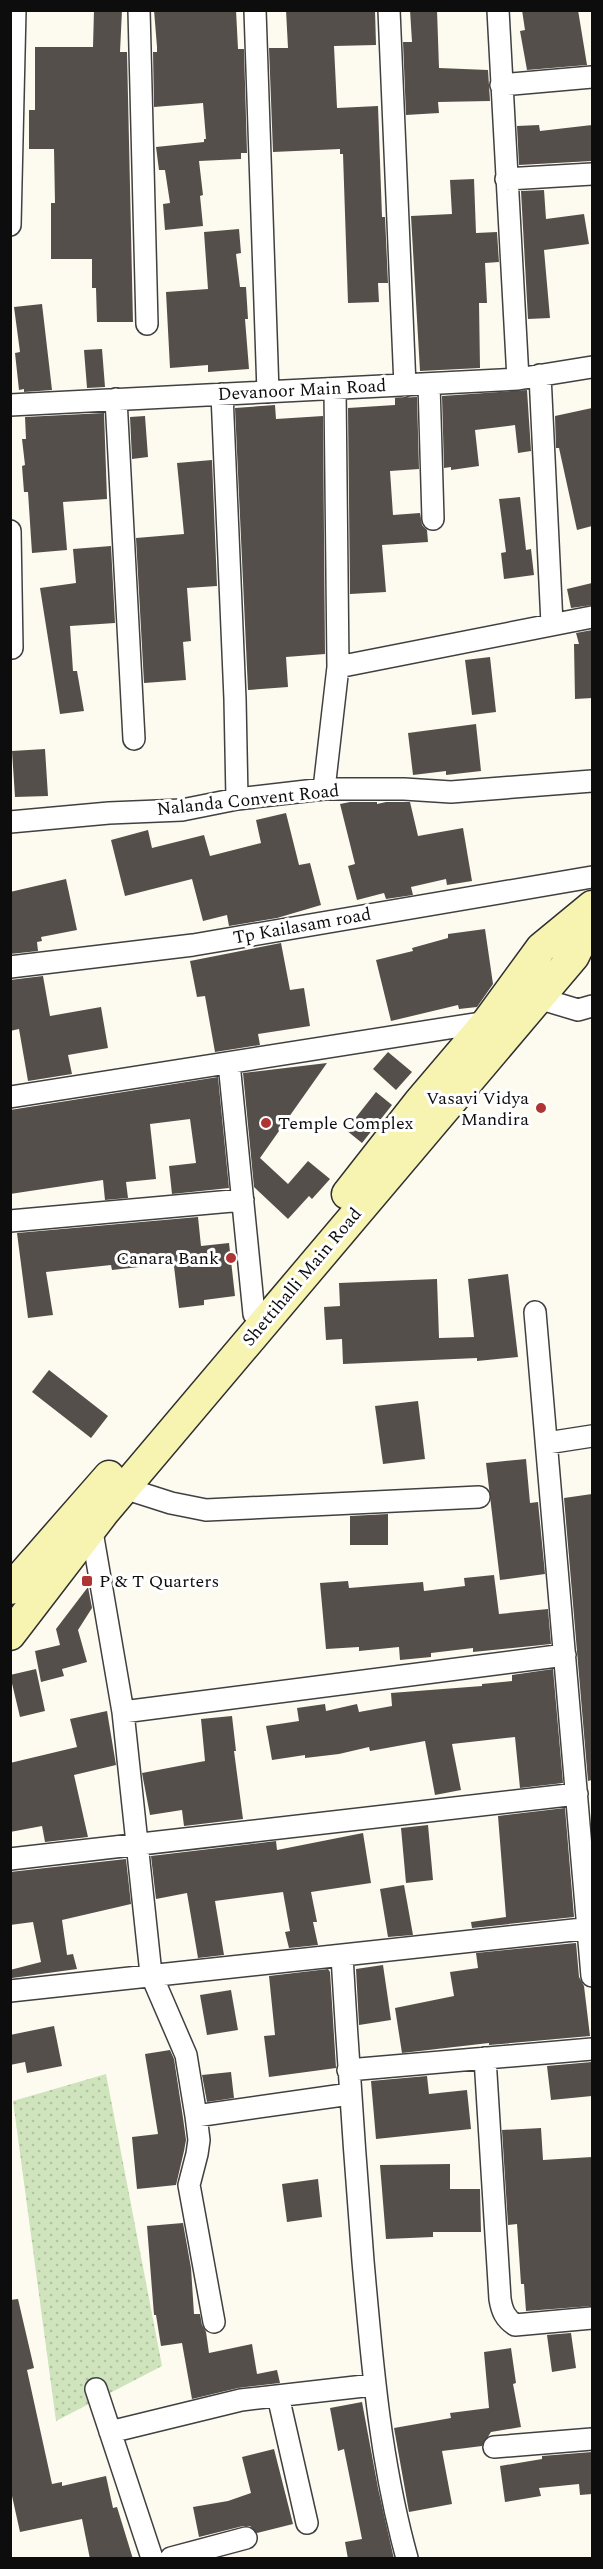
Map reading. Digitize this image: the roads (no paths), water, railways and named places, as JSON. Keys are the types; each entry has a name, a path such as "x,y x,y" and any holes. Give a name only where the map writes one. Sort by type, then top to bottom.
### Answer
{"main road":[{"name":"Shettihalli Main Road","path":"10,1589 88,1516 124,1488 497,1029 541,948 592,906"},
{"name":"Shettihalli Main Road","path":"10,1635 88,1516 254,1314 419,1102 497,1029 538,998 574,956 592,919"}],"street":[{"path":"10,225 15,10"},
{"path":"139,10 147,324"},
{"path":"255,10 268,392"},
{"path":"389,10 405,386"},
{"path":"498,10 518,379"},
{"path":"501,85 592,77"},
{"path":"506,179 592,174"},
{"name":"Devanoor Main Road","path":"10,405 518,379 592,367"},
{"path":"540,375 552,624"},
{"path":"429,384 434,519"},
{"path":"324,789 338,667 335,389"},
{"path":"222,394 236,699 237,800"},
{"path":"116,399 134,739"},
{"path":"10,531 12,648"},
{"path":"338,667 592,617"},
{"name":"Nalanda Convent Road","path":"10,822 109,813 182,810 237,800 324,789 404,789 451,792 592,781"},
{"name":"Tp Kailasam road","path":"10,967 193,945 592,877"},
{"path":"538,998 578,1010 592,1006"},
{"path":"10,1097 229,1063 497,1029"},
{"path":"229,1063 254,1314"},
{"path":"10,1221 243,1200"},
{"path":"536,1312 577,1794 591,1929 592,1976"},
{"path":"547,1443 592,1436"},
{"path":"124,1488 171,1503 206,1510 479,1497"},
{"path":"88,1516 123,1712 151,1974 186,2055 196,2116 198,2154 189,2185 214,2322"},
{"path":"123,1712 565,1655"},
{"path":"10,1859 577,1794"},
{"path":"10,1991 151,1974 591,1929"},
{"path":"342,1956 348,2070 374,2385 392,2506 407,2559"},
{"path":"348,2070 592,2049"},
{"path":"485,2058 502,2312 515,2325 592,2318"},
{"path":"196,2116 350,2094"},
{"path":"110,2432 241,2400 374,2385"},
{"path":"96,2389 152,2559"},
{"path":"278,2396 307,2523"},
{"path":"494,2447 592,2439"},
{"path":"171,2559 246,2538"}],"place":[{"name":"Vasavi Vidya Mandira","path":"541,1108"},
{"name":"Temple Complex","path":"266,1123"},
{"name":"Canara Bank","path":"231,1258"},
{"name":"P & T Quarters","path":"87,1581"}]}
